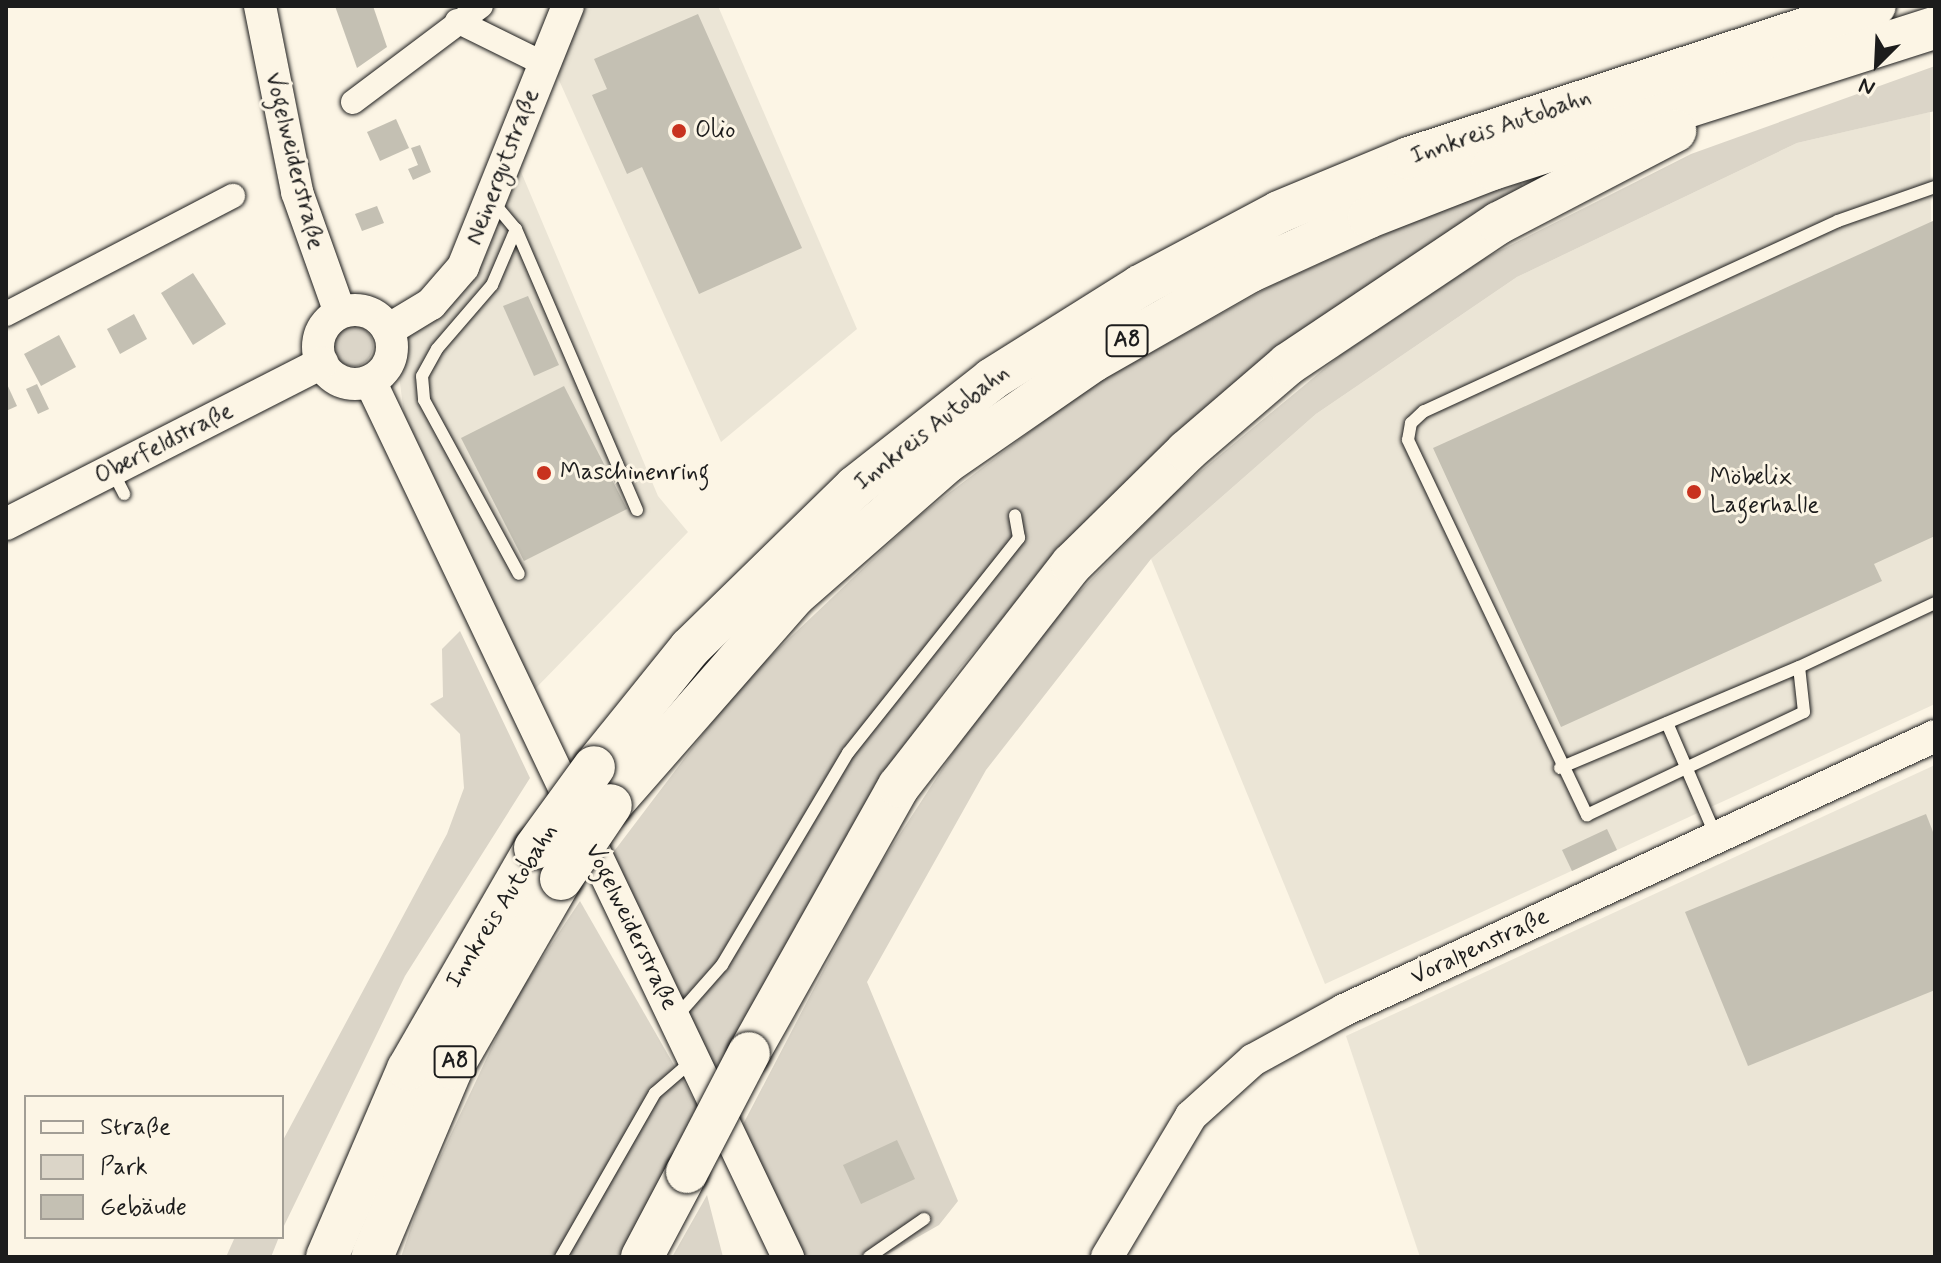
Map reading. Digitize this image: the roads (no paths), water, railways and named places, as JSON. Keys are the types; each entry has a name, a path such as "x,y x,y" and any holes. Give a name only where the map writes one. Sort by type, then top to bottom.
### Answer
{"highway":[{"name":"Innkreis Autobahn","path":"372,1257 452,1068 594,767 690,648 855,487 992,379 1140,286 1279,212 1409,158 1875,6"},
{"name":"Innkreis Autobahn","path":"327,1257 408,1069 548,863 611,805 794,596 947,462 1093,361 1249,272 1369,217 1492,169 1935,28"},
{"path":"642,1257 749,1053 899,786 1072,564 1187,451 1288,364 1394,290 1499,223 1771,80"},
{"path":"296,1257 408,1069"}],"main road":[{"name":"Vogelweiderstraße","path":"260,6 294,180 340,313"},
{"name":"Neinergutstraße","path":"388,330 449,286 493,202 542,63 568,6"},
{"path":"340,313 372,314 388,330 390,359 370,381 337,379 322,363 323,329 340,313"},
{"name":"Oberfeldstraße","path":"6,524 118,482 322,363"},
{"name":"Vogelweiderstraße","path":"370,381 788,1257"},
{"name":"Voralpenstraße","path":"1107,1257 1191,1116 1253,1060 1344,1010 1935,736"}],"street":[{"path":"353,102 481,6"},
{"name":"Neinergutstraße","path":"457,21 542,63"},
{"path":"6,314 233,196"}],"lane":[{"path":"1799,667 1804,712 1587,815 1560,768 1408,440 1411,423 1424,411 1838,221 1935,187"},
{"path":"493,202 516,229 637,510"},
{"path":"516,229 492,285 437,349 422,376 424,400 519,574"},
{"path":"675,1019 722,965 848,753 1019,538 1015,515"},
{"path":"1560,768 1799,667 1935,603"},
{"path":"1667,723 1717,839"},
{"path":"561,1257 655,1093 695,1060"},
{"path":"869,1257 924,1219"}],"place":[{"name":"Olio","path":"679,131"},
{"name":"Maschinenring","path":"544,473"},
{"name":"Möbelix Lagerhalle","path":"1694,492"}]}
